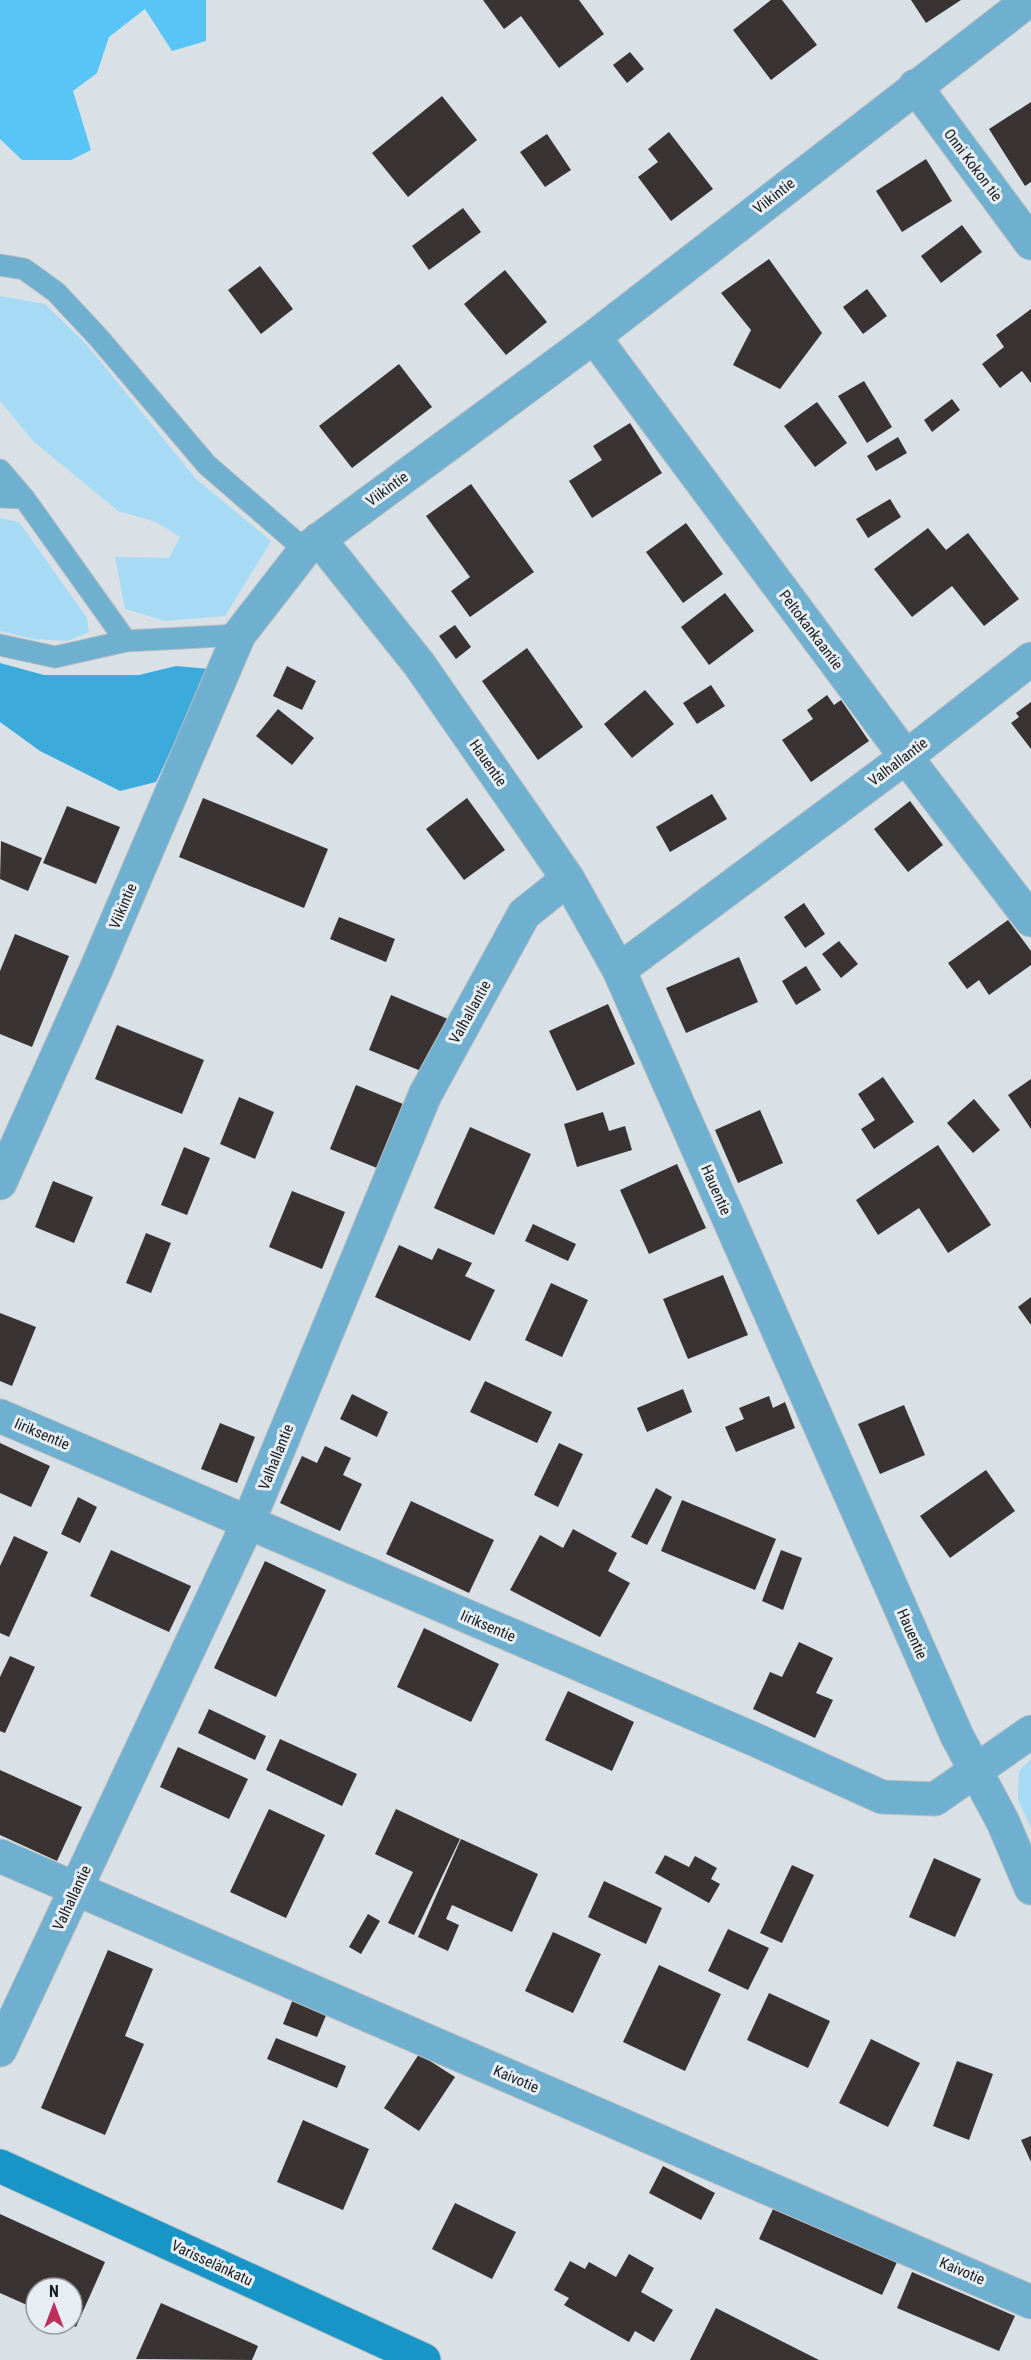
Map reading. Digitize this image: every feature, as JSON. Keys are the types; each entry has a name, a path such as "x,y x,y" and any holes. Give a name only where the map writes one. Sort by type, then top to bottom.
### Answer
{"street":[{"name":"Viikintie","path":"0,1183 97,967 239,635 312,545 594,337 915,86 1029,0"},
{"name":"Onni Kokon tie","path":"915,86 1031,243"},
{"name":"Peltokankaantie","path":"594,337 906,757 1031,920"},
{"name":"Hauentie","path":"312,545 419,663 568,879 619,970 948,1715 1003,1822 1031,1888"},
{"name":"Valhallantie","path":"619,970 906,757 1031,659"},
{"name":"Valhallantie","path":"0,2050 248,1523 425,1095 524,914 568,879"},
{"name":"Iiriksentie","path":"0,1416 882,1797 935,1799 1031,1732"},
{"name":"Kaivotie","path":"0,1856 1031,2301"},
{"name":"Varisselänkatu","path":"0,2166 424,2360"}],"lane":[{"path":"0,265 24,269 56,291 207,465 312,545"},
{"path":"0,470 24,498 126,641"},
{"path":"0,497 24,498"},
{"path":"0,645 55,657 126,641 239,635"}],"shaded area":[{"path":"0,0 206,0 206,41 172,51 145,9 109,37 97,73 73,91 91,150 71,160 22,160 0,139"},
{"path":"0,296 45,304 87,345 196,479 271,541 225,616 165,621 125,609 115,557 169,558 180,537 156,522 118,511 33,441 0,401"},
{"path":"0,518 19,522 87,618 89,632 68,641 33,639 0,631"},
{"path":"0,663 44,675 139,675 176,666 210,669 156,782 120,791 40,751 0,722"},
{"path":"1031,1759 1031,1828 1018,1799 1019,1771"}],"building":[{"path":"483,0 579,0 604,34 559,68 521,16 504,29"},
{"path":"771,0 782,0 817,45 771,80 733,30"},
{"path":"911,0 961,0 926,23"},
{"path":"630,52 644,69 627,83 613,65"},
{"path":"442,96 477,140 408,197 372,153"},
{"path":"1031,102 1031,182 1025,186 989,129"},
{"path":"669,132 713,189 671,221 638,177 658,162 648,149"},
{"path":"547,134 571,170 545,187 520,152"},
{"path":"926,159 952,201 902,232 876,191"},
{"path":"463,208 481,232 429,270 412,246"},
{"path":"962,225 982,252 941,283 921,256"},
{"path":"769,259 822,333 780,389 733,365 751,330 721,293"},
{"path":"260,266 293,309 261,334 228,290"},
{"path":"505,270 547,322 506,355 464,304"},
{"path":"867,289 887,316 863,334 843,307"},
{"path":"1031,309 1031,383 1022,371 1000,388 982,364 1004,347 996,335"},
{"path":"399,364 432,407 352,468 319,426"},
{"path":"864,381 892,427 867,443 838,396"},
{"path":"952,399 960,410 932,432 924,420"},
{"path":"817,402 847,443 815,467 784,426"},
{"path":"630,423 662,473 592,518 569,481 602,460 593,446"},
{"path":"898,437 907,453 876,471 867,456"},
{"path":"471,484 534,572 470,617 451,591 470,577 426,516"},
{"path":"890,499 901,517 868,538 856,519"},
{"path":"686,523 723,574 683,603 646,552"},
{"path":"928,528 946,550 968,533 1019,599 984,626 952,586 912,617 874,569"},
{"path":"725,593 754,631 709,665 681,627"},
{"path":"455,625 471,647 456,659 439,636"},
{"path":"527,648 583,727 538,760 482,681"},
{"path":"287,666 316,681 302,710 273,696"},
{"path":"711,685 725,706 697,724 683,703"},
{"path":"645,690 674,724 632,758 604,724"},
{"path":"827,695 834,705 841,700 869,741 811,782 782,740 813,719 807,710"},
{"path":"1031,702 1031,749 1011,723 1019,717 1016,713"},
{"path":"278,709 314,738 292,765 256,736"},
{"path":"712,794 727,819 670,852 656,827"},
{"path":"203,798 328,849 304,908 179,857"},
{"path":"467,798 505,850 464,880 426,829"},
{"path":"910,801 943,845 908,872 874,829"},
{"path":"67,806 120,827 96,884 43,863"},
{"path":"1,841 42,858 28,891 0,879"},
{"path":"804,903 825,934 805,948 784,917"},
{"path":"339,917 395,939 386,962 330,939"},
{"path":"1008,920 1031,951 1031,965 989,995 979,980 967,989 948,963"},
{"path":"15,934 69,956 32,1047 0,1034 0,971"},
{"path":"839,941 858,964 841,978 822,954"},
{"path":"739,957 758,1002 686,1033 666,988"},
{"path":"806,966 821,990 796,1005 782,981"},
{"path":"391,995 448,1019 426,1073 369,1050"},
{"path":"608,1004 635,1064 577,1091 549,1031"},
{"path":"117,1025 204,1060 182,1114 95,1079"},
{"path":"883,1077 914,1122 874,1149 861,1129 875,1120 858,1094"},
{"path":"1031,1079 1031,1129 1008,1095"},
{"path":"356,1085 403,1104 377,1168 330,1149"},
{"path":"239,1097 274,1112 255,1159 220,1144"},
{"path":"974,1099 1000,1130 973,1153 947,1123"},
{"path":"760,1110 783,1163 738,1183 715,1130"},
{"path":"603,1112 609,1131 625,1126 632,1150 577,1167 564,1124"},
{"path":"470,1127 531,1154 494,1235 434,1208"},
{"path":"938,1145 991,1225 948,1253 919,1208 878,1235 856,1200"},
{"path":"184,1147 210,1158 187,1215 161,1205"},
{"path":"677,1164 706,1228 649,1254 620,1190"},
{"path":"53,1181 93,1197 74,1243 35,1227"},
{"path":"292,1191 345,1212 322,1269 269,1247"},
{"path":"533,1224 576,1244 568,1261 525,1241"},
{"path":"146,1233 171,1243 151,1293 126,1283"},
{"path":"399,1245 432,1260 438,1248 472,1263 465,1276 495,1290 470,1341 375,1297"},
{"path":"723,1275 748,1335 688,1359 663,1299"},
{"path":"551,1283 588,1300 562,1357 525,1340"},
{"path":"1031,1297 1031,1325 1018,1307"},
{"path":"0,1313 36,1327 12,1386 0,1381"},
{"path":"485,1381 552,1412 537,1443 470,1412"},
{"path":"683,1389 692,1412 647,1432 637,1408"},
{"path":"352,1394 388,1412 377,1437 340,1419"},
{"path":"769,1396 773,1408 785,1402 795,1428 736,1452 725,1427 744,1419 739,1408"},
{"path":"904,1405 925,1455 880,1474 858,1424"},
{"path":"220,1423 255,1437 237,1483 201,1469"},
{"path":"0,1443 50,1466 31,1507 0,1493"},
{"path":"559,1443 583,1454 558,1507 534,1495"},
{"path":"325,1446 351,1458 343,1475 362,1484 340,1531 280,1503 302,1456 317,1463"},
{"path":"986,1470 1015,1511 950,1558 920,1516"},
{"path":"656,1488 672,1497 647,1545 631,1537"},
{"path":"78,1497 97,1507 80,1543 61,1534"},
{"path":"682,1500 776,1539 755,1590 661,1551"},
{"path":"411,1501 494,1540 469,1593 386,1554"},
{"path":"573,1529 617,1553 608,1571 630,1583 600,1637 510,1590 540,1535 563,1548"},
{"path":"14,1536 48,1552 9,1637 0,1633 0,1566"},
{"path":"111,1550 191,1586 169,1632 90,1596"},
{"path":"781,1550 802,1558 783,1610 762,1601"},
{"path":"265,1561 326,1590 276,1697 214,1668"},
{"path":"424,1628 499,1664 471,1722 397,1687"},
{"path":"799,1642 833,1658 816,1693 833,1700 815,1738 753,1709 770,1672 782,1677"},
{"path":"10,1656 35,1667 5,1733 0,1731 0,1677"},
{"path":"568,1691 634,1722 612,1771 545,1740"},
{"path":"209,1709 266,1736 255,1760 198,1733"},
{"path":"280,1739 357,1774 342,1806 266,1770"},
{"path":"178,1747 248,1779 229,1819 160,1787"},
{"path":"0,1770 82,1807 57,1861 0,1835"},
{"path":"269,1809 325,1835 286,1918 230,1892"},
{"path":"396,1809 460,1839 414,1935 388,1923 413,1872 375,1854"},
{"path":"461,1839 538,1874 512,1932 452,1905 446,1919 459,1925 448,1951 418,1937"},
{"path":"665,1855 689,1867 695,1856 717,1868 711,1879 720,1884 709,1903 655,1873"},
{"path":"934,1858 981,1879 955,1937 909,1917"},
{"path":"792,1865 814,1875 782,1943 760,1933"},
{"path":"604,1881 662,1908 646,1944 588,1917"},
{"path":"368,1914 380,1921 361,1954 349,1947"},
{"path":"728,1929 769,1948 748,1990 708,1971"},
{"path":"553,1932 601,1954 573,2013 525,1991"},
{"path":"108,1950 153,1969 125,2036 144,2044 105,2135 41,2108"},
{"path":"659,1965 721,1994 685,2071 623,2042"},
{"path":"769,1993 830,2021 808,2068 747,2040"},
{"path":"293,1999 327,2013 317,2037 283,2024"},
{"path":"276,2038 346,2066 337,2088 267,2059"},
{"path":"871,2039 920,2063 888,2127 839,2103"},
{"path":"419,2054 455,2077 419,2131 384,2108"},
{"path":"957,2061 993,2074 969,2140 933,2126"},
{"path":"303,2120 369,2149 343,2210 277,2182"},
{"path":"1031,2136 1031,2162 1021,2140"},
{"path":"663,2166 715,2193 701,2220 649,2193"},
{"path":"455,2203 516,2232 492,2279 432,2249"},
{"path":"774,2207 897,2262 882,2295 759,2239"},
{"path":"0,2214 105,2262 84,2309 84,2276 24,2276 24,2304 0,2293"},
{"path":"629,2254 654,2268 641,2292 673,2310 654,2342 635,2331 629,2342 564,2305 569,2298 554,2290 570,2261 585,2269 589,2262 616,2277"},
{"path":"912,2272 1015,2316 999,2351 897,2308"},
{"path":"161,2303 258,2346 252,2360 136,2359"},
{"path":"716,2308 819,2360 690,2360"}]}
